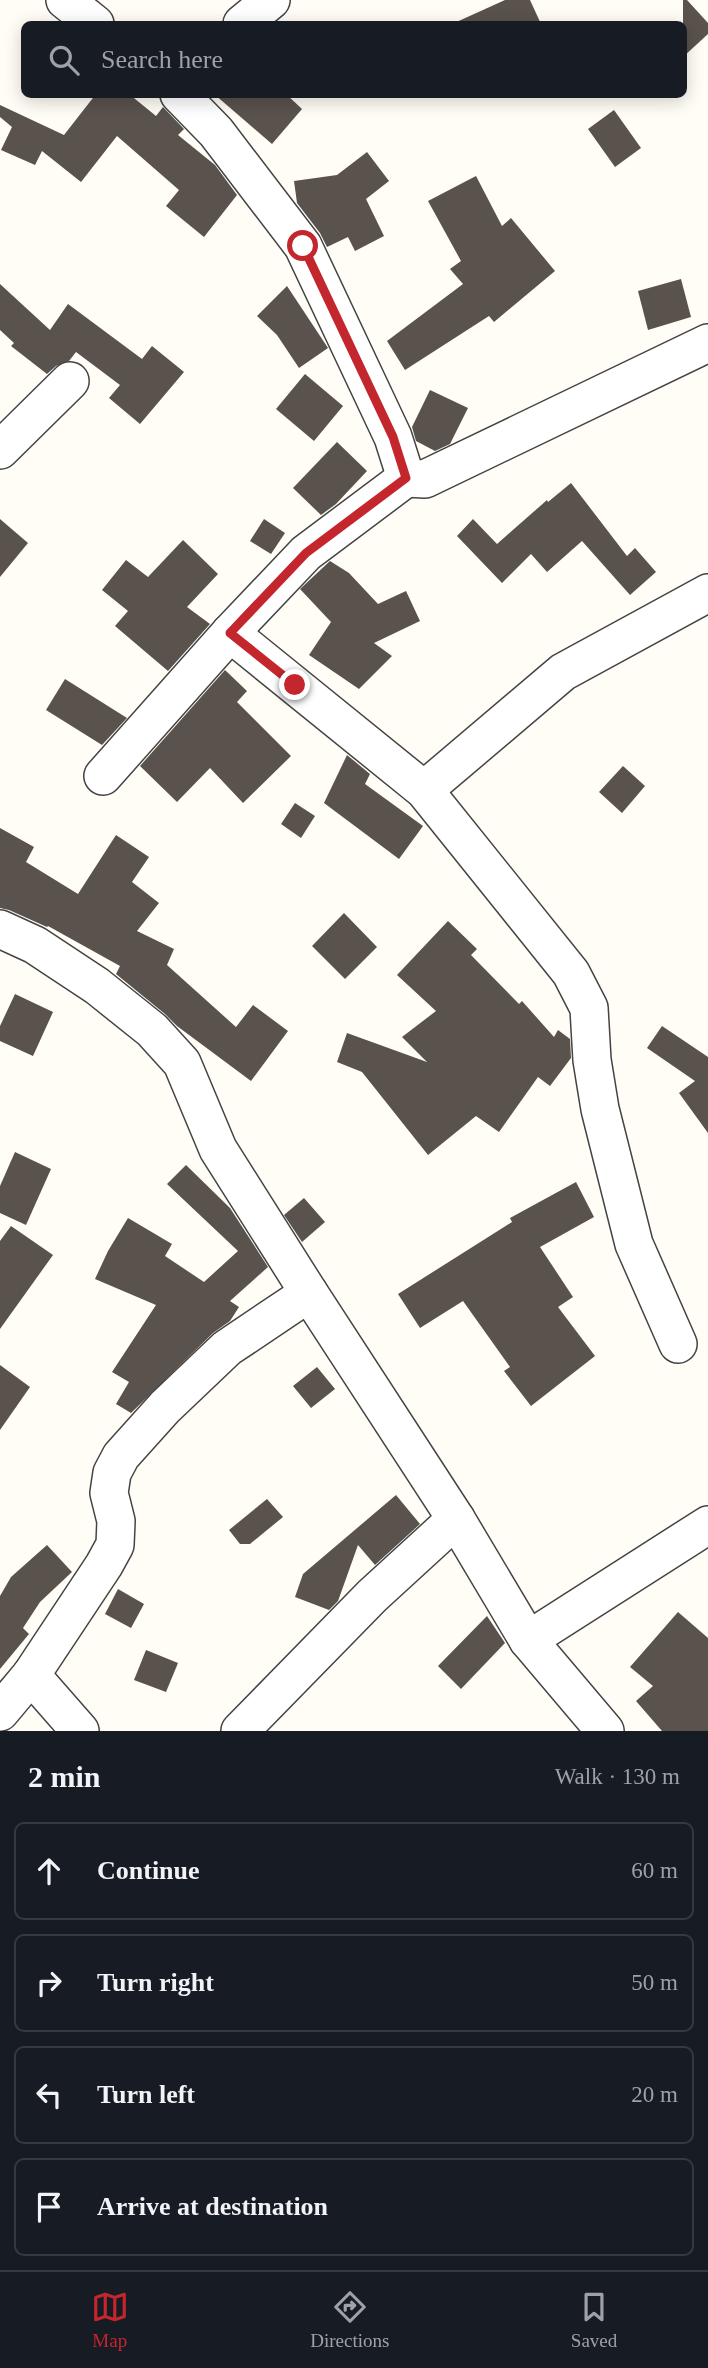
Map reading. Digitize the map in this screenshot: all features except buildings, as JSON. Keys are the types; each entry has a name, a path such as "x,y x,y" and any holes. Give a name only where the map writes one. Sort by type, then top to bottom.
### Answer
{"street":[{"path":"65,0 91,21"},
{"path":"246,21 271,0"},
{"path":"183,98 216,132 303,246 393,437 406,478"},
{"path":"103,776 230,633 306,553 406,478 425,479 708,343"},
{"path":"0,450 70,381"},
{"path":"424,790 563,672 708,593"},
{"path":"230,633 424,790 571,973 589,1008 592,1060 600,1109 634,1244 678,1344"},
{"path":"0,929 35,945 97,986 152,1030 182,1063 218,1149 456,1519 528,1640 595,1727"},
{"path":"0,1712 31,1675 115,1545 116,1521 109,1493 112,1473 121,1456 165,1406 227,1348 309,1293"},
{"path":"240,1731 372,1596 456,1519"},
{"path":"528,1640 708,1525"},
{"path":"31,1675 80,1731"}],"route":[{"path":"295,685 230,633 306,553 406,478 393,437 303,246"}]}
